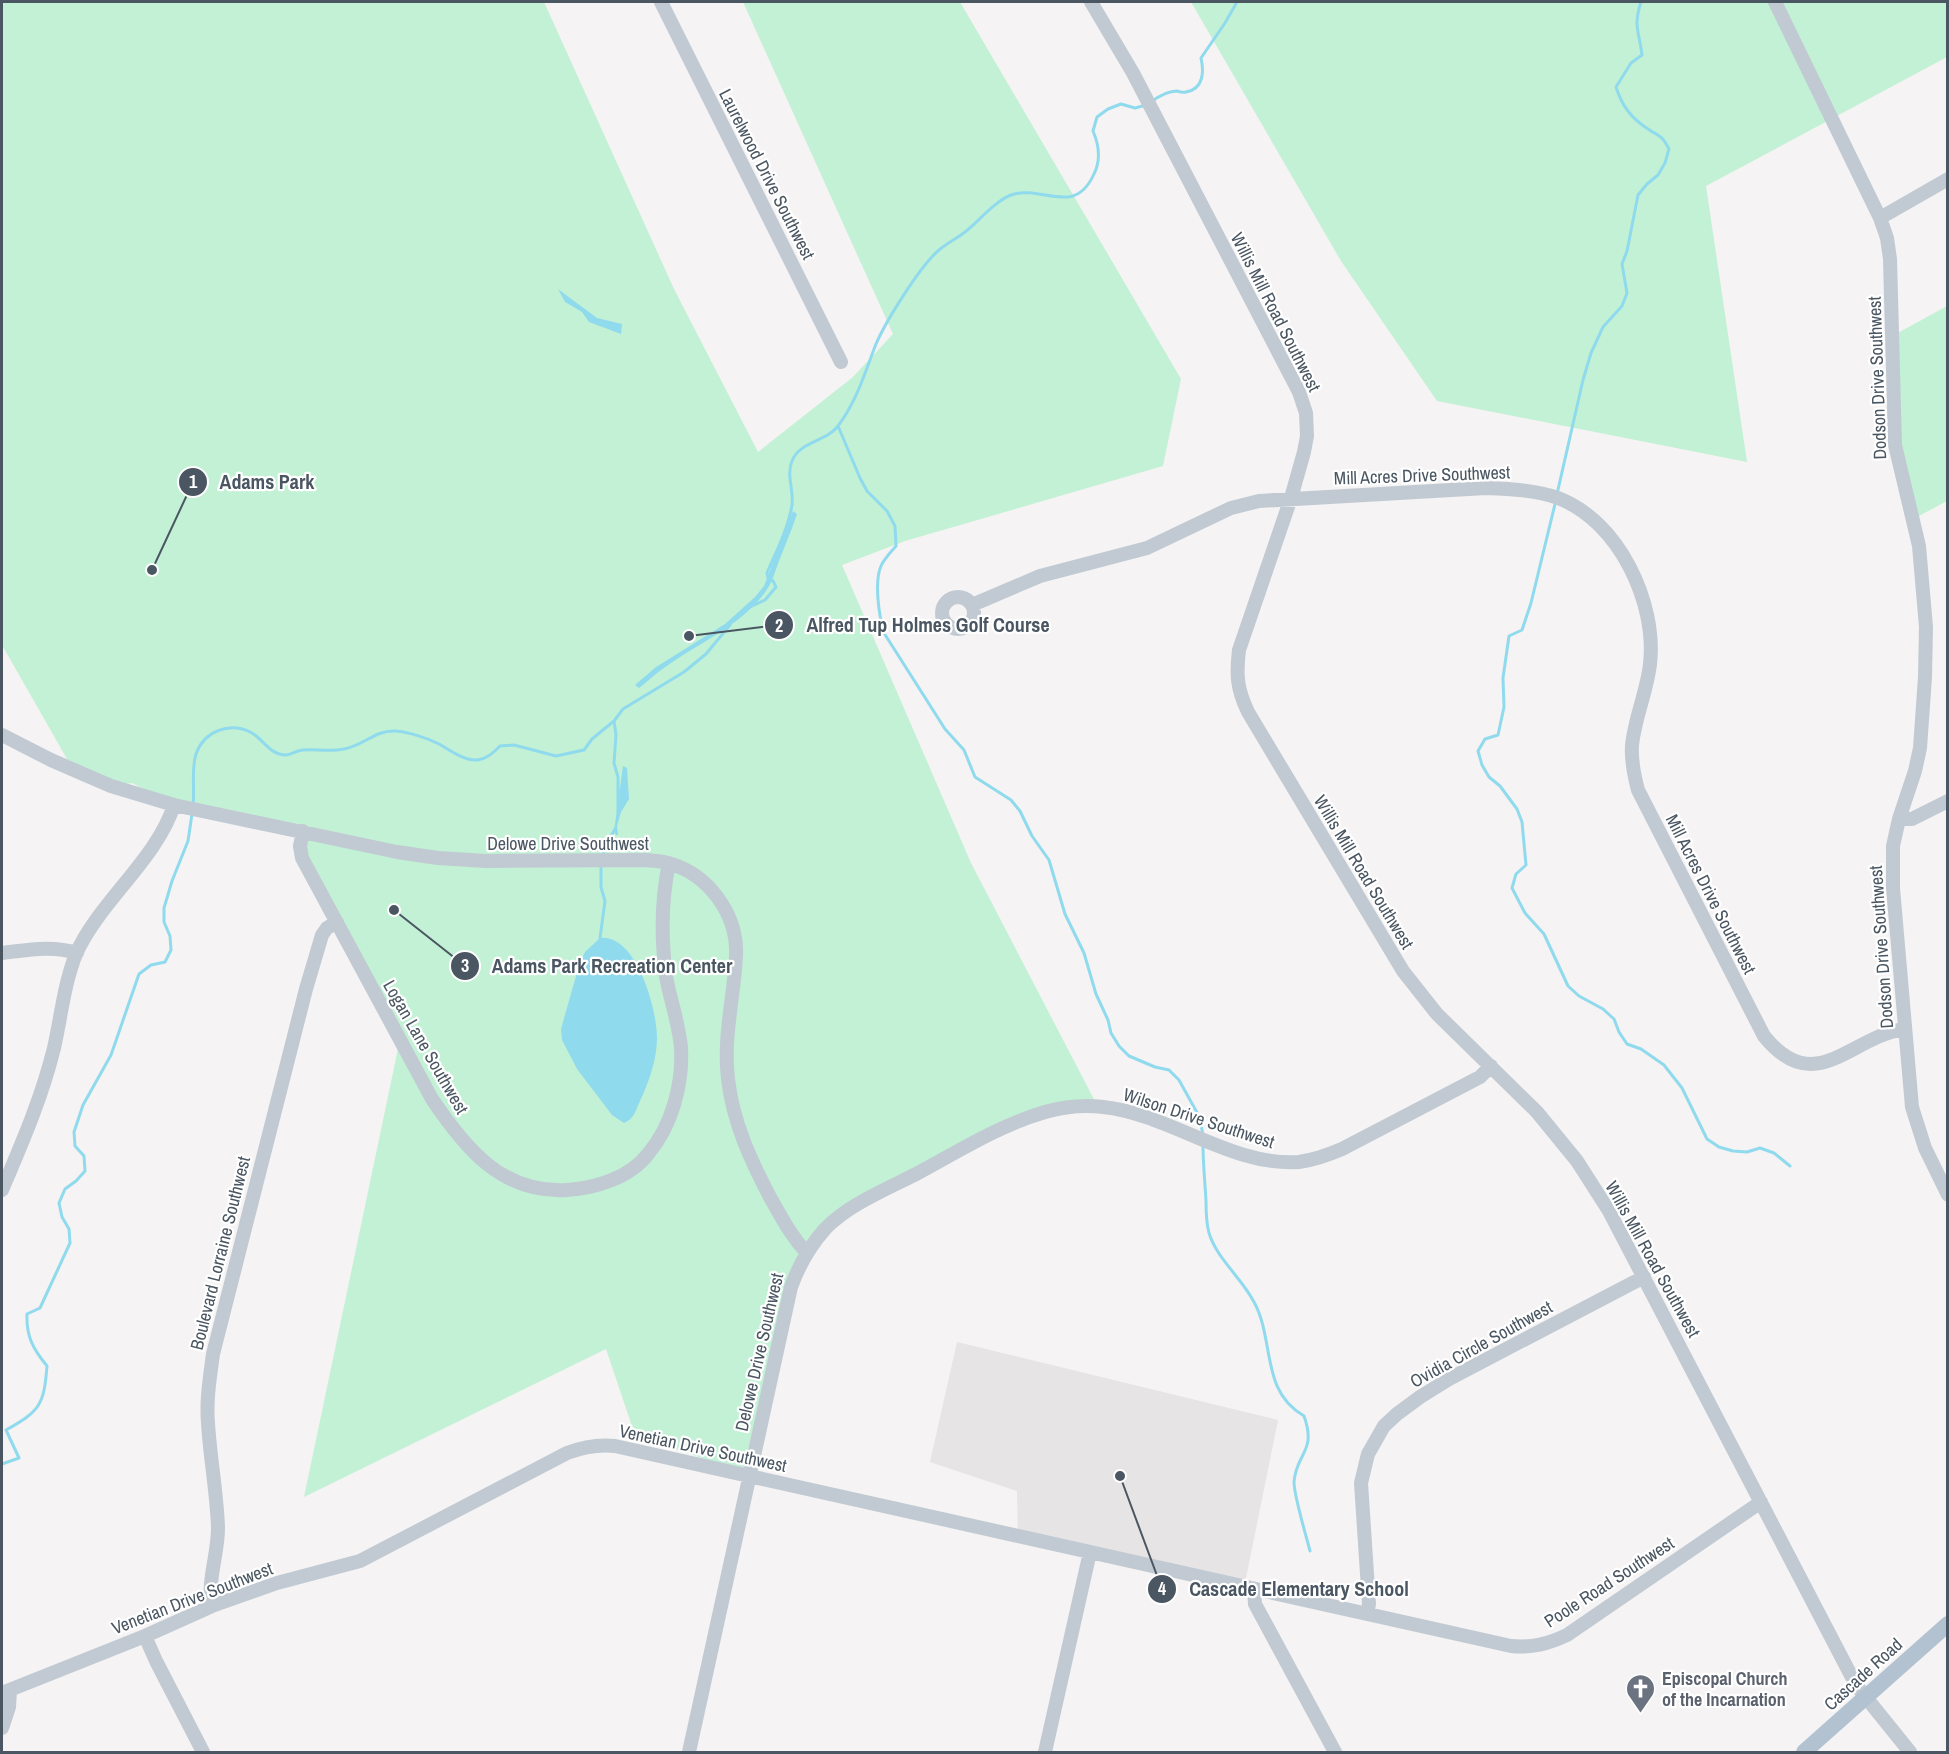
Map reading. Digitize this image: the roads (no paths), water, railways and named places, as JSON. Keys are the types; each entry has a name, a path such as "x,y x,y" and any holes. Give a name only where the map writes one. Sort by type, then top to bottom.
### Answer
{"main road":[{"name":"Cascade Road","path":"1804,1752 1947,1624"}],"street":[{"name":"Laurelwood Drive Southwest","path":"661,2 841,362"},
{"name":"Willis Mill Road Southwest","path":"1091,2 1133,73 1299,392 1306,413 1307,436 1291,498 1239,650 1236,675 1241,697 1248,712 1403,971 1437,1014 1537,1112 1577,1161 1610,1211 1856,1685 1910,1752"},
{"name":"Dodson Drive Southwest","path":"1775,2 1880,218 1887,238 1890,260 1895,445 1919,546 1926,627 1920,748 1893,846 1893,888 1912,1107 1917,1128 1947,1195"},
{"path":"1880,218 1947,179"},
{"name":"Mill Acres Drive Southwest","path":"972,605 1040,576 1147,548 1231,508 1259,501 1486,488 1520,489 1561,499 1594,520 1610,536 1623,556 1641,593 1649,622 1651,644 1650,665 1632,747 1633,769 1638,790 1764,1036 1774,1049 1786,1057 1801,1063 1816,1064 1837,1059 1890,1031 1904,1029"},
{"name":"Delowe Drive Southwest","path":"2,735 51,760 111,786 174,805 397,852 438,858 486,861 646,860 669,863 689,872 707,885 721,901 731,921 735,938 736,956 726,1051 733,1106 741,1137 754,1167 791,1236 806,1252 791,1287 690,1752"},
{"path":"1899,819 1912,819 1947,801"},
{"path":"2,1190 41,1092 54,1048 68,977 77,953 90,930 164,830 174,805"},
{"name":"Logan Lane Southwest","path":"303,831 300,846 302,858 432,1099 450,1126 470,1150 495,1171 524,1186 552,1191 582,1189 616,1178 633,1168 648,1155 665,1126 681,1072 681,1047 666,977 662,930 663,893 669,863"},
{"name":"Boulevard Lorraine Southwest","path":"212,1606 209,1590 216,1556 218,1529 208,1421 208,1387 213,1354 306,989 322,934 337,922"},
{"path":"2,953 46,947 62,948 77,953"},
{"name":"Wilson Drive Southwest","path":"806,1252 827,1227 857,1205 1000,1130 1046,1112 1082,1106 1121,1110 1144,1116 1251,1157 1274,1162 1300,1162 1320,1158 1342,1149 1480,1077 1491,1066"},
{"name":"Ovidia Circle Southwest","path":"1367,1614 1369,1604 1361,1483 1368,1454 1384,1426 1420,1396 1449,1379 1644,1277"},
{"name":"Venetian Drive Southwest","path":"6,1691 145,1636 212,1606 277,1583 360,1561 567,1453 599,1445 615,1446 1254,1589"},
{"name":"Poole Road Southwest","path":"1254,1589 1511,1646 1545,1645 1567,1635 1761,1502"},
{"path":"1045,1752 1090,1552"},
{"path":"1254,1589 1255,1604 1335,1752"},
{"path":"145,1636 203,1752"},
{"path":"2,1728 9,1707 6,1691"}],"water":[{"path":"558,289 597,318 622,324 621,334 589,322 582,312 565,302"},
{"path":"793,511 797,514 772,580 756,604 732,624 677,659 639,688 635,685 656,667 725,624 755,597 764,586"},
{"path":"623,766 627,768 629,799 621,812 617,826 618,835 616,835 614,831"},
{"path":"600,938 613,940 625,948 634,960 649,993 656,1026 656,1054 649,1078 634,1114 624,1123 612,1115 577,1069 562,1040 561,1029 580,962 585,952"}],"waterway":[{"path":"1151,102 1166,93 1185,92 1196,87 1202,74 1201,58 1237,2"},
{"path":"1557,494 1591,353 1603,327 1622,306 1627,293 1622,264 1627,251 1638,195 1658,175 1669,149 1660,137 1632,116 1624,106 1616,87 1631,63 1642,55 1637,28 1641,2"},
{"path":"750,607 765,600 776,587 768,578 767,573 788,523 792,505 790,472 792,461 801,449 833,431 845,416 881,334 895,308 923,268 939,250 1011,195 1034,193 1067,197 1077,194 1086,187 1098,163 1098,147 1093,131 1097,117 1121,104 1135,108 1146,105"},
{"path":"838,426 867,491 887,511 895,526 896,546 882,563 878,581 879,609 884,633 945,729 964,750 975,777 1011,800 1049,860 1065,914 1084,953 1096,994 1108,1020 1111,1033 1119,1046 1129,1056 1169,1070 1179,1080 1200,1118 1203,1136"},
{"path":"1556,500 1531,603 1522,630 1509,636 1503,678 1504,707 1498,735 1485,739 1478,751 1489,777 1500,786 1517,809 1522,822 1526,865 1516,874 1512,888 1525,913 1544,934 1568,986 1614,1019 1627,1044 1641,1049 1664,1065 1682,1088 1707,1139 1719,1147 1733,1151 1747,1152 1760,1148 1774,1153 1790,1166"},
{"path":"193,805 196,754 205,739 227,728 252,733 271,750 286,755 301,750 344,749 388,731 412,734 472,760 487,757 500,746 514,745 556,756 584,750 623,709 684,672 706,654 730,625"},
{"path":"614,721 616,735 614,763 618,777 618,811"},
{"path":"2,1464 19,1458 6,1430 33,1412 44,1390 47,1366 31,1342 27,1314 40,1308 70,1243 69,1229 62,1217 59,1203 65,1189 85,1171 84,1156 75,1146 74,1132 83,1105 111,1055 139,974 151,965 165,962 171,950 170,936 164,922 164,908 188,841 192,814"},
{"path":"603,855 615,829"},
{"path":"600,938 605,901 601,887 601,865"},
{"path":"1203,1145 1206,1217 1209,1233 1223,1260 1243,1284 1254,1302 1264,1332 1274,1379 1281,1393 1290,1405 1304,1416 1308,1437 1307,1445 1298,1465 1294,1482 1310,1551"}],"place":[{"name":"Adams Park","path":"152,570"},
{"name":"Alfred Tup Holmes Golf Course","path":"689,636"},
{"name":"Adams Park Recreation Center","path":"394,910"},
{"name":"Cascade Elementary School","path":"1120,1476"},
{"name":"Episcopal Church of the Incarnation","path":"1641,1714"}]}
